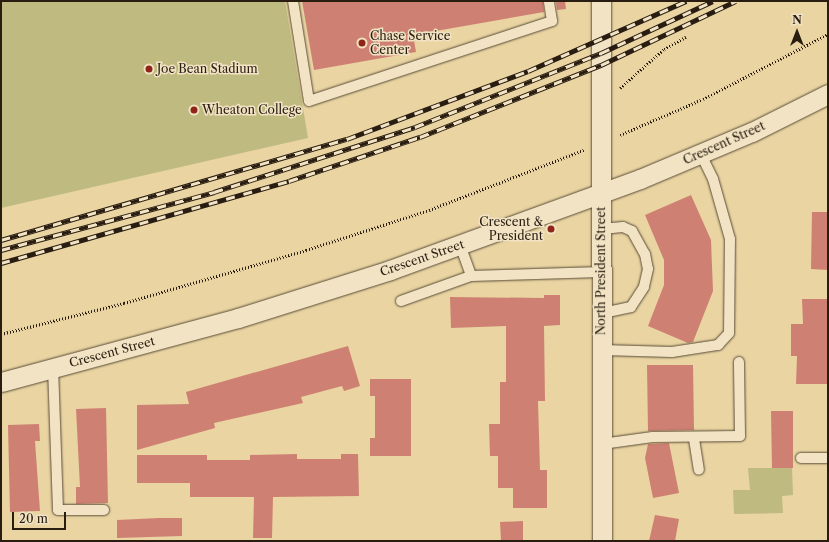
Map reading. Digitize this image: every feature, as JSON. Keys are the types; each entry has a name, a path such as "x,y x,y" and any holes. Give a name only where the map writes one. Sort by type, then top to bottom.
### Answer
{"street":[{"name":"North President Street","path":"601,1 602,541"},
{"name":"Crescent Street","path":"1,382 308,297 460,245 601,194 701,154 828,94"}],"lane":[{"path":"293,1 309,101 552,21 549,1"},
{"path":"602,350 672,352 718,345 729,333 730,239 722,204 701,154"},
{"path":"601,228 623,227 632,231 645,254 648,269 644,287 631,307 602,313"},
{"path":"460,245 471,276"},
{"path":"401,301 471,276 601,272"},
{"path":"602,444 653,437 694,438 740,436 738,362"},
{"path":"53,367 58,510 104,510"},
{"path":"694,438 699,470"},
{"path":"801,458 828,458"}],"path":[{"path":"622,134 703,99 828,34"},
{"path":"622,85 664,49 686,37"},
{"path":"1,334 124,303 306,250 429,210 575,154"}],"shaded area":[{"name":"Joe Bean Stadium","path":"1,1 285,1 308,138 1,208"},
{"path":"748,468 792,468 793,495 782,496 783,513 734,514 733,490 750,490"}],"building":[{"name":"Chase Service Center","path":"302,1 543,1 544,12 413,35 416,52 314,70"},
{"path":"556,1 565,1 566,9 557,10"},
{"path":"691,195 711,240 713,291 693,342 688,343 648,326 664,285 664,260 645,215"},
{"path":"812,212 827,212 828,270 811,269"},
{"path":"544,295 560,295 560,325 544,326 545,401 538,401 540,470 547,470 547,508 513,508 513,488 498,488 498,456 490,456 489,424 500,424 500,382 506,382 506,326 451,328 450,297 544,298"},
{"path":"802,299 828,299 828,384 796,384 797,356 791,356 791,324 803,324"},
{"path":"348,346 360,386 344,391 342,386 301,397 303,403 214,423 215,428 137,450 137,405 189,404 186,392"},
{"path":"647,365 693,365 694,430 648,431"},
{"path":"370,379 411,379 411,456 370,456 370,438 375,438 375,396 370,396"},
{"path":"106,408 108,503 76,504 76,487 80,487 76,409"},
{"path":"771,411 793,411 793,468 772,468"},
{"path":"39,424 40,441 35,441 40,511 10,512 8,425"},
{"path":"669,443 679,493 653,498 645,458 648,444"},
{"path":"297,454 297,459 341,459 341,454 358,454 359,496 273,497 272,538 253,538 254,497 190,497 190,483 137,483 137,455 207,455 207,460 250,460 250,455"},
{"path":"655,515 679,519 675,541 649,541"},
{"path":"182,518 182,536 117,538 117,520"},
{"path":"523,521 523,541 501,541 500,522"}],"railway":[{"path":"1,240 347,139 528,71 686,1"},
{"path":"1,250 214,192 415,127 601,53 713,1"},
{"path":"1,263 289,181 420,137 601,65 736,1"}],"place":[{"name":"Chase Service Center","path":"362,43"},
{"name":"Joe Bean Stadium","path":"149,69"},
{"name":"Wheaton College","path":"194,110"},
{"name":"Crescent & President","path":"551,229"}]}
